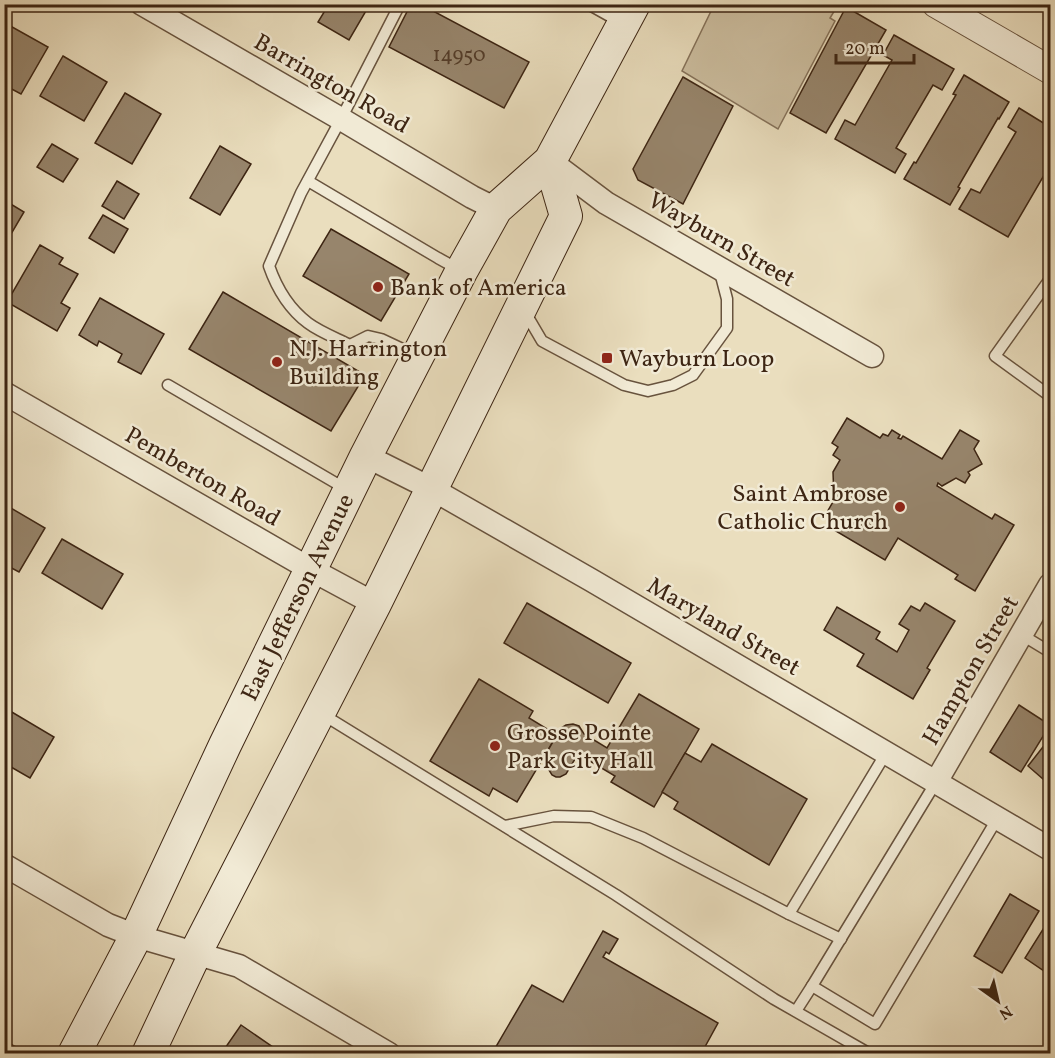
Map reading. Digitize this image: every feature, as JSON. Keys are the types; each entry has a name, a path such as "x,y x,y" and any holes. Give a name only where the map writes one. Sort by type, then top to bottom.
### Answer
{"main road":[{"name":"East Jefferson Avenue","path":"74,1053 136,936 310,569 462,270 496,209 550,161 629,14"},
{"path":"148,1053 195,954 375,604 566,216 550,161"}],"street":[{"name":"Barrington Road","path":"142,4 496,209"},
{"path":"936,4 1050,70"},
{"name":"Wayburn Street","path":"550,161 606,203 872,356"},
{"name":"Pemberton Road","path":"4,393 375,604"},
{"name":"Maryland Street","path":"366,456 432,489 591,580 1050,849"},
{"name":"Hampton Street","path":"936,782 1050,585"},
{"path":"4,865 108,925 136,936 239,966 389,1053"}],"lane":[{"path":"400,4 342,119 301,193 268,266 286,303 309,324 350,345 368,336 381,339 417,356"},
{"path":"588,4 629,14"},
{"path":"308,181 462,270"},
{"path":"521,306 542,341 624,385 648,390 673,385 693,375 727,328 728,299 719,268"},
{"path":"1050,279 995,356 1050,396"},
{"path":"168,385 349,490"},
{"path":"1022,635 1050,652"},
{"path":"319,713 616,895 774,999 870,1053"},
{"path":"789,914 886,753"},
{"path":"796,1011 936,782"},
{"path":"505,826 554,816 591,817 643,838 841,939"},
{"path":"812,986 875,1024 997,819"},
{"path":"4,1047 17,1053"}],"shaded area":[{"path":"714,5 838,5 830,18 835,21 778,129 682,71"}],"building":[{"path":"329,4 370,4 349,40 318,22"},
{"path":"411,4 420,4 529,62 504,108 389,47"},
{"path":"846,7 886,30 826,133 790,113"},
{"path":"5,23 48,47 21,94 4,85"},
{"path":"894,35 954,69 942,90 933,85 896,148 906,154 895,173 835,139 845,120 855,125 892,60 883,55"},
{"path":"63,56 107,82 84,121 40,96"},
{"path":"964,75 1009,102 958,187 960,188 950,205 904,179 956,95 953,94"},
{"path":"683,77 733,106 683,204 638,180 633,169"},
{"path":"125,93 161,114 132,164 95,143"},
{"path":"1019,108 1050,127 1050,165 1008,237 959,209 971,189 980,193 1016,132 1008,127"},
{"path":"52,144 78,159 63,182 37,167"},
{"path":"220,146 251,164 220,215 190,198"},
{"path":"117,181 139,194 124,219 102,206"},
{"path":"4,200 24,212 4,246"},
{"path":"103,215 128,229 114,253 89,238"},
{"path":"331,229 409,274 381,321 303,276"},
{"path":"40,245 63,258 59,264 78,274 61,303 70,308 57,331 7,302"},
{"name":"N.J. Harrington Building","path":"223,292 365,375 331,431 189,349"},
{"path":"100,298 164,334 141,374 118,362 122,354 99,341 97,346 79,335"},
{"name":"Saint Ambrose Catholic Church","path":"847,418 880,438 883,434 888,436 892,430 900,435 898,438 901,439 903,436 942,459 960,430 979,441 974,449 982,464 968,472 970,475 965,483 956,478 942,486 938,483 937,486 992,519 995,514 1014,525 975,591 955,579 958,575 898,538 885,560 829,527 834,519 826,514 834,500 833,472 840,460 833,455 838,447 832,443"},
{"path":"4,504 45,528 19,572 4,564"},
{"path":"62,539 123,574 102,609 42,573"},
{"path":"527,603 631,663 608,703 504,643"},
{"path":"925,603 955,621 927,668 930,670 913,699 857,666 864,654 824,630 837,607 880,632 876,639 897,652 909,630 899,624 911,606 920,611"},
{"name":"Grosse Pointe Park City Hall","path":"479,679 533,711 529,718 557,735 517,802 493,788 489,796 430,761"},
{"path":"639,694 699,729 654,807 611,782 615,776 578,754 566,774 560,777 552,775 547,767 549,761 544,757 561,728 573,724 579,726 584,734 607,748"},
{"path":"1019,705 1050,725 1021,772 990,752"},
{"path":"5,708 54,737 30,778 4,763"},
{"path":"1050,738 1050,785 1028,766"},
{"path":"712,744 807,799 769,865 674,809 678,802 662,792 685,753 701,762"},
{"path":"1010,894 1039,911 1002,973 974,956"},
{"path":"1050,918 1050,975 1025,958"},
{"path":"603,931 618,939 609,954 606,952 603,957 718,1023 701,1054 500,1054 494,1050 532,985 563,1002"},
{"path":"241,1025 283,1054 221,1054"}],"place":[{"name":"Bank of America","path":"378,287"},
{"name":"Wayburn Loop","path":"607,358"},
{"name":"N.J. Harrington Building","path":"277,362"},
{"name":"Saint Ambrose Catholic Church","path":"900,507"},
{"name":"Grosse Pointe Park City Hall","path":"495,746"}]}
